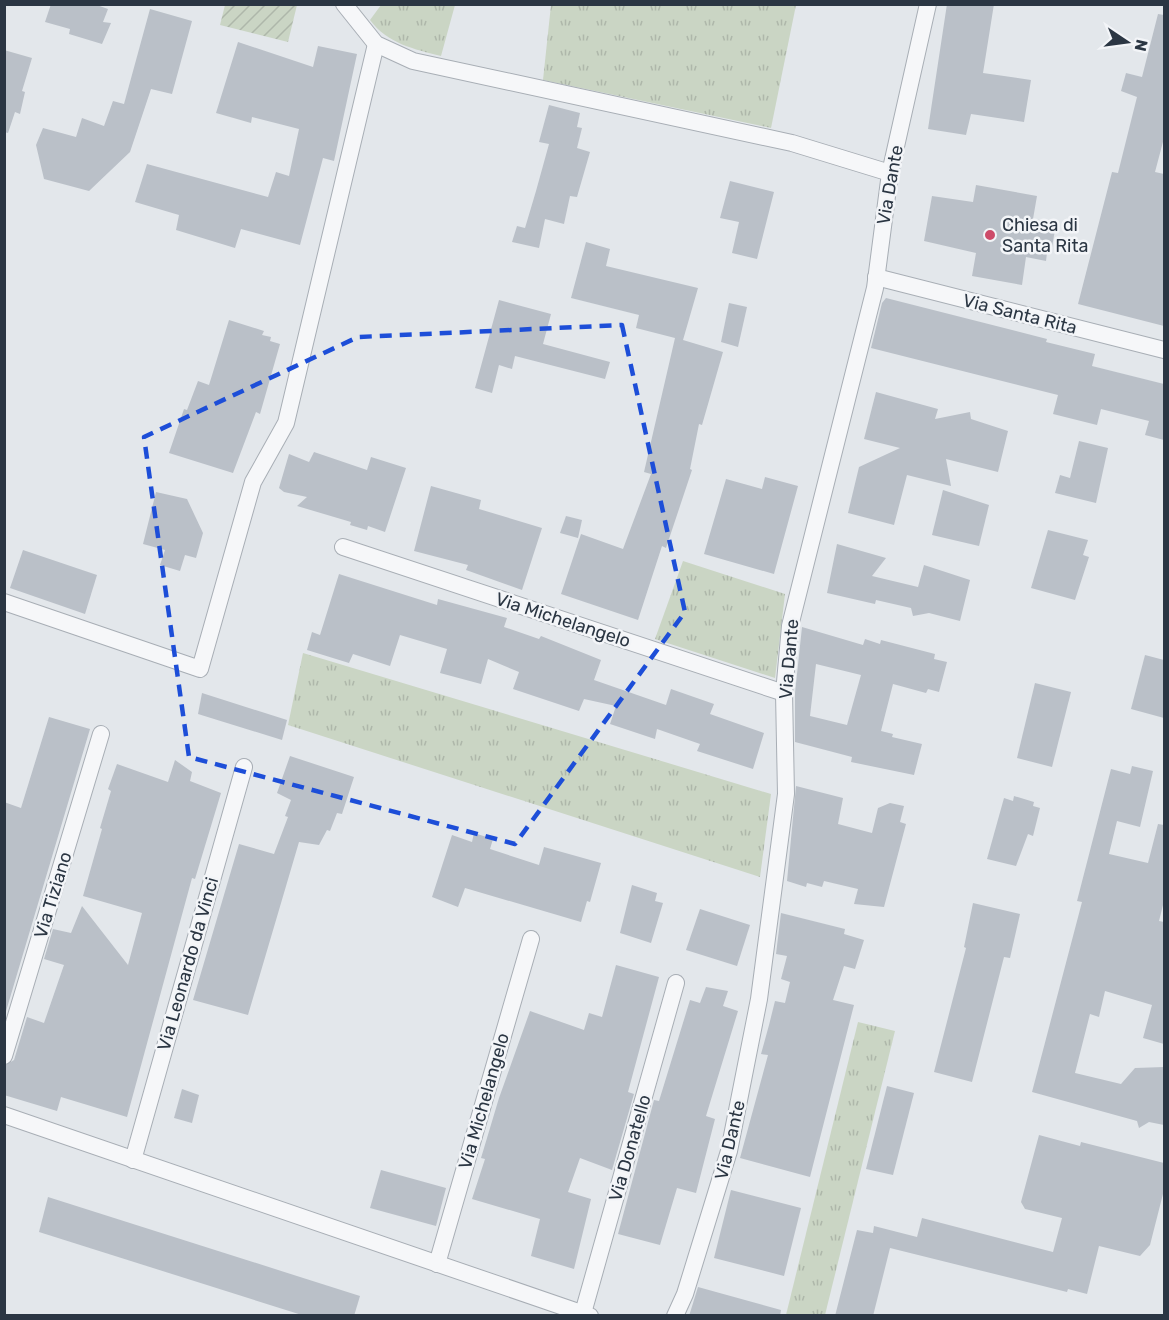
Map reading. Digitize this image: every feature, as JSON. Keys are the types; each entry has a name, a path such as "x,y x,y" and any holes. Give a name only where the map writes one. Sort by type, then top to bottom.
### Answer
{"street":[{"path":"344,4 376,44 413,62 792,143 890,173"},
{"name":"Via Dante","path":"675,1316 685,1294 729,1151 759,999 786,794 784,693 790,626 876,278 890,173 928,4"},
{"path":"4,602 200,669 253,482 286,423 376,44"},
{"name":"Via Santa Rita","path":"876,278 1164,350"},
{"name":"Via Michelangelo","path":"343,546 784,693"},
{"name":"Via Tiziano","path":"4,1056 100,734"},
{"name":"Via Leonardo da Vinci","path":"133,1160 244,767"},
{"name":"Via Michelangelo","path":"437,1264 531,939"},
{"name":"Via Donatello","path":"587,1314 676,983"},
{"path":"4,1115 587,1314"}],"highlighted area":[{"path":"622,325 685,612 515,844 189,757 144,437 358,337"}],"green space":[{"path":"225,5 297,5 288,42 220,25"},
{"path":"381,5 455,5 441,56 402,44 385,35 370,20"},
{"path":"551,5 796,5 771,128 543,80"},
{"path":"683,561 785,594 775,678 655,639"},
{"path":"303,653 771,794 760,877 288,725"},
{"path":"858,1022 895,1031 825,1315 786,1315"}],"building":[{"path":"51,4 94,4 108,9 103,22 111,23 102,44 69,34 70,29 45,22"},
{"path":"947,4 994,4 983,73 1031,80 1024,122 971,114 966,135 928,129"},
{"path":"150,9 192,21 172,94 151,89 130,152 89,191 44,179 36,145 43,128 76,137 82,118 104,126 113,101 124,104"},
{"path":"1158,14 1164,15 1164,138 1155,172 1164,174 1164,326 1078,304 1112,172 1118,173 1137,97 1121,91 1126,73 1142,77"},
{"path":"238,42 313,67 318,46 357,54 334,161 323,158 300,245 241,229 235,248 176,230 179,215 135,202 147,164 268,197 276,172 289,176 299,129 252,117 251,123 216,113"},
{"path":"4,50 32,58 22,91 25,92 20,114 15,112 8,133 4,132"},
{"path":"549,105 580,113 577,127 582,128 577,148 590,152 577,197 570,196 564,224 545,219 539,248 512,242 517,226 525,228 549,144 539,142"},
{"path":"730,181 774,192 757,259 732,253 739,222 720,218"},
{"name":"Chiesa di Santa Rita","path":"976,185 1037,196 1033,219 1053,222 1052,229 1055,230 1051,253 1047,253 1046,261 1026,257 1022,285 972,276 976,253 924,241 932,196 973,202"},
{"path":"586,242 610,249 606,266 698,288 683,340 723,352 702,425 699,424 690,469 692,470 666,548 662,546 638,620 561,594 581,534 623,549 651,474 644,472 675,338 636,328 639,315 571,298"},
{"path":"886,298 1047,339 1046,342 1095,354 1092,366 1164,384 1164,440 1145,435 1149,421 1101,409 1097,425 1053,414 1058,395 871,348 882,303"},
{"path":"499,300 551,314 543,344 610,362 605,379 515,356 512,369 499,365 492,393 475,388"},
{"path":"729,303 747,307 738,347 721,342"},
{"path":"229,320 264,331 262,335 271,337 270,341 280,344 260,414 256,412 233,473 169,453 184,409 187,410 198,381 209,385"},
{"path":"876,392 938,409 935,419 970,412 971,419 1008,431 998,472 946,459 951,486 907,475 894,525 848,513 859,467 900,448 864,439"},
{"path":"1079,441 1108,448 1096,503 1055,493 1060,475 1070,478"},
{"path":"314,452 367,470 371,457 406,468 385,532 368,526 367,530 350,525 351,522 297,506 307,497 284,492 279,488 289,454 309,462"},
{"path":"765,477 798,486 774,574 704,554 726,479 762,489"},
{"path":"431,486 481,500 479,509 542,528 522,590 466,570 468,565 414,551"},
{"path":"943,490 989,505 979,546 932,535"},
{"path":"156,492 187,499 203,533 196,558 185,555 180,571 160,565 165,550 143,544"},
{"path":"566,516 582,520 578,538 560,533"},
{"path":"1048,530 1088,540 1083,555 1089,557 1075,600 1031,588"},
{"path":"837,544 886,558 872,576 918,587 924,565 970,580 960,621 929,613 913,616 911,608 876,600 875,604 827,593"},
{"path":"23,550 97,575 85,614 10,588"},
{"path":"339,574 437,605 438,599 507,618 504,627 539,639 541,636 601,660 594,680 666,705 671,689 714,704 710,714 764,733 753,769 697,751 700,744 657,729 655,739 610,724 616,706 584,699 579,711 513,689 519,672 488,659 481,684 440,673 447,649 400,635 390,666 353,654 349,663 307,650 312,632 320,635"},
{"path":"802,627 863,645 865,639 880,644 881,640 935,654 934,659 947,662 939,692 928,689 926,693 893,684 881,731 893,734 892,737 922,744 914,775 851,762 852,757 795,742 795,693","holes":["816,664 861,675 847,725 810,716"]},
{"path":"1145,655 1164,660 1164,718 1131,709"},
{"path":"1035,683 1071,692 1052,767 1017,758"},
{"path":"202,693 287,720 282,740 198,714"},
{"path":"49,717 90,729 4,1018 4,802 21,808"},
{"path":"290,756 354,777 342,814 337,813 330,831 327,830 319,845 299,842 248,1015 193,1000 239,844 274,854 288,817 285,816 291,800 277,793"},
{"path":"175,760 192,772 190,781 221,793 195,879 192,878 127,1117 61,1097 57,1111 4,1095 4,1066 14,1060 27,1017 44,1023 64,965 44,959 53,929 71,933 82,906 128,965 142,913 83,896 111,791 108,789 117,764 168,782"},
{"path":"1132,766 1153,771 1140,827 1117,821 1109,854 1148,863 1158,824 1164,825 1164,901 1159,921 1164,922 1164,1044 1143,1038 1152,1005 1105,991 1099,1017 1090,1014 1075,1073 1121,1084 1135,1068 1164,1067 1164,1125 1149,1122 1139,1128 1137,1121 1032,1092 1082,902 1077,901 1111,769 1130,774"},
{"path":"796,786 843,798 838,824 872,833 878,808 890,803 904,806 900,822 906,824 884,907 854,904 858,889 824,881 822,887 807,883 806,887 787,881"},
{"path":"1014,796 1034,802 1033,806 1040,808 1033,836 1028,834 1016,866 987,859 1004,798 1013,801"},
{"path":"474,833 493,839 490,849 539,865 544,847 601,863 590,902 587,901 581,922 465,888 458,907 432,897 452,835 472,842"},
{"path":"632,885 657,893 655,901 663,903 651,943 620,933"},
{"path":"973,903 1020,914 1010,958 1004,957 972,1082 934,1072 966,948 964,947"},
{"path":"700,909 750,925 737,966 686,950"},
{"path":"781,913 845,929 844,934 864,940 855,969 844,966 833,1000 854,1005 810,1177 740,1158 768,1055 761,1054 775,1001 785,1003 790,982 781,979 787,956 776,954"},
{"path":"616,965 659,977 628,1092 634,1094 612,1170 580,1158 568,1192 591,1199 574,1269 531,1256 540,1219 472,1199 485,1159 481,1158 499,1098 530,1011 584,1030 589,1013 602,1017"},
{"path":"706,987 728,991 723,1006 738,1011 706,1116 715,1119 696,1193 677,1188 660,1245 618,1234 654,1100 659,1101 690,1000 700,1003"},
{"path":"887,1086 914,1093 893,1175 866,1169"},
{"path":"182,1089 199,1095 192,1123 174,1118"},
{"path":"1039,1135 1080,1146 1081,1142 1164,1163 1164,1190 1150,1245 1140,1256 1099,1246 1087,1294 1068,1289 1067,1292 890,1248 873,1316 835,1316 857,1230 873,1233 874,1226 917,1237 922,1218 1053,1252 1062,1218 1025,1209 1021,1202"},
{"path":"381,1170 446,1188 436,1226 370,1208"},
{"path":"731,1190 801,1208 784,1276 714,1258"},
{"path":"48,1197 360,1296 354,1316 305,1316 39,1232"},
{"path":"698,1287 781,1310 780,1316 689,1316"}],"place":[{"name":"Chiesa di Santa Rita","path":"990,235"}]}
